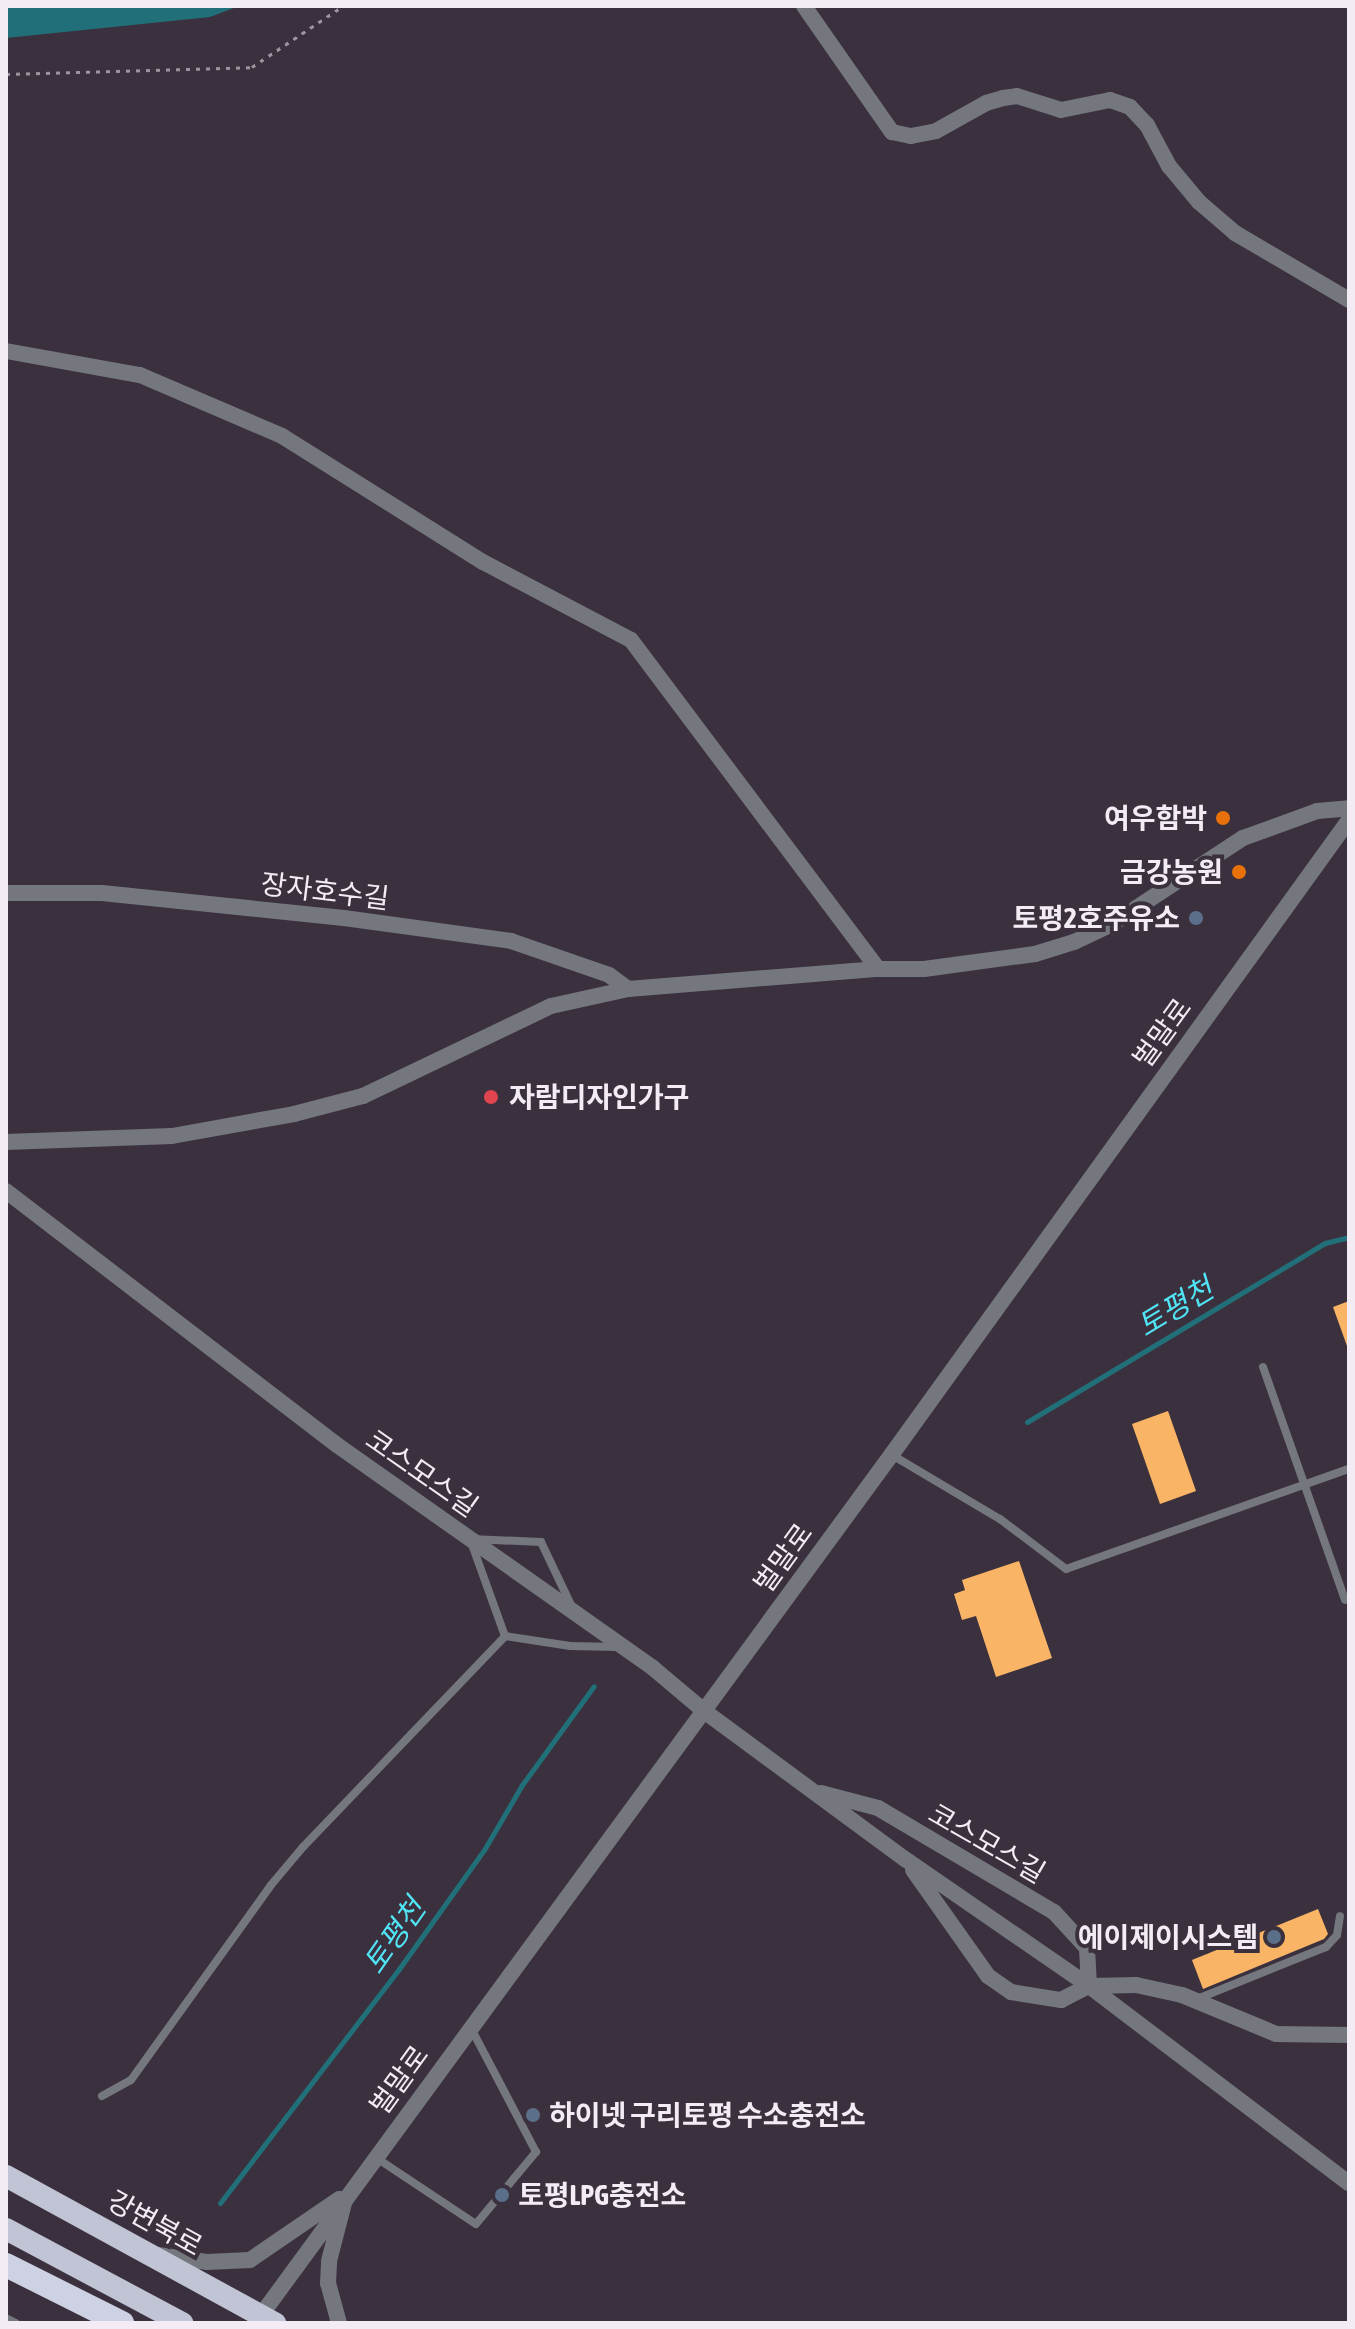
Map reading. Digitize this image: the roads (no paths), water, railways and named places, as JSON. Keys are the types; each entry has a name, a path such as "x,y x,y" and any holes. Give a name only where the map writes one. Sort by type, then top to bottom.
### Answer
{"highway":[{"name":"강변북로","path":"6,2176 152,2254 263,2320"},
{"path":"6,2229 182,2323"},
{"path":"6,2265 122,2323"}],"street":[{"path":"804,6 892,132 911,136 936,131 986,103 1017,96 1061,110 1110,100 1130,107 1147,125 1169,166 1199,202 1235,233 1349,300"},
{"path":"6,351 140,375 282,436 483,562 631,640 878,969"},
{"path":"6,1142 172,1136 294,1114 363,1096 551,1006 628,989 878,969 924,969 1035,954 1074,942 1151,900 1243,838 1317,811 1349,808"},
{"name":"벌말로","path":"263,2320 347,2194 892,1454 1349,820"},
{"name":"장자호수길","path":"6,893 102,893 344,918 511,941 609,975 628,989"},
{"name":"코스모스길","path":"6,1191 325,1436 653,1668 704,1711 905,1859 1089,1986 1349,2183"},
{"name":"코스모스길","path":"812,1791 886,1812 1054,1912 1087,1948 1089,1986"},
{"name":"코스모스길","path":"905,1859 998,1986 1047,2000 1061,2000 1089,1986 1136,1985 1194,2000 1276,2034 1349,2035"},
{"path":"152,2254 207,2262 250,2260 347,2194"},
{"path":"339,2323 328,2283 329,2261 347,2194"}],"lane":[{"path":"1263,1367 1345,1600"},
{"path":"892,1454 1000,1519 1066,1569 1349,1469"},
{"path":"505,1636 470,1539 541,1542 574,1612"},
{"path":"505,1636 570,1646 620,1647"},
{"path":"102,2096 131,2080 271,1885 303,1847 505,1636"},
{"path":"1194,2000 1326,1947 1335,1939 1340,1916"},
{"path":"375,2156 476,2224 536,2152 470,2027"},
{"path":"6,2318 16,2323"}],"water":[{"path":"6,6 239,6 210,17 6,38"}],"waterway":[{"name":"토평천","path":"1027,1422 1325,1243 1349,1237"},
{"name":"토평천","path":"220,2203 399,1969 484,1850 522,1785 594,1686"}],"place":[{"name":"여우함박","path":"1223,818"},
{"name":"금강농원","path":"1239,872"},
{"name":"토평2호주유소","path":"1196,918"},
{"name":"자람디자인가구","path":"491,1097"},
{"name":"에이제이시스템","path":"1274,1937"},
{"name":"하이넷 구리토평 수소충전소","path":"533,2115"},
{"name":"토평LPG충전소","path":"502,2195"}]}
